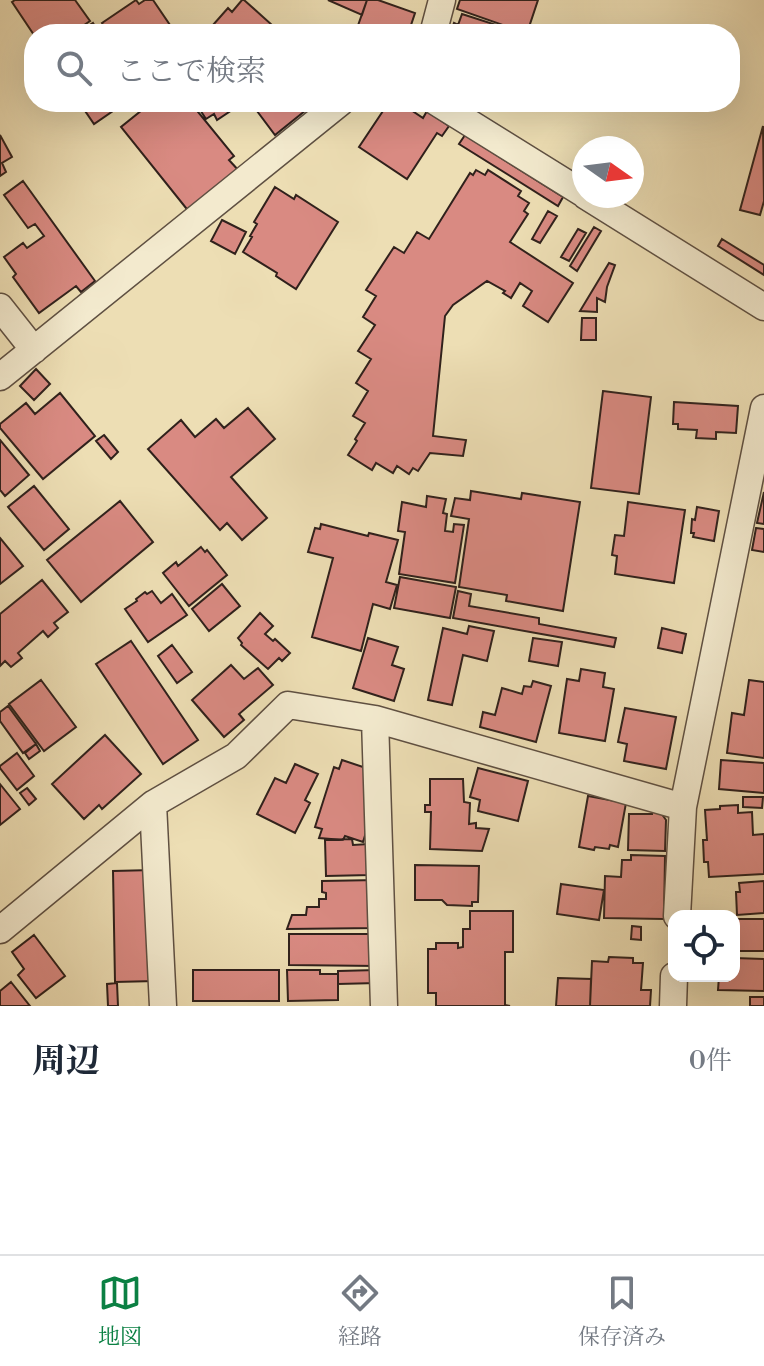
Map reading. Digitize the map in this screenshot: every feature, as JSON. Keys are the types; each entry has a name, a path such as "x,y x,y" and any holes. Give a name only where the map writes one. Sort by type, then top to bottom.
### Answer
{"street":[{"path":"436,24 442,0"},
{"path":"0,377 329,112"},
{"path":"452,112 572,187"},
{"path":"606,208 764,307"},
{"path":"0,307 34,350"},
{"path":"677,910 683,807 764,408"},
{"path":"0,930 153,804 236,756 288,705 375,719 683,807"},
{"path":"375,719 384,1006"},
{"path":"153,804 163,1006"},
{"path":"673,1006 674,982"}],"building":[{"path":"75,0 90,21 86,24 27,24 12,2"},
{"path":"136,0 139,4 153,0 169,24 103,24"},
{"path":"244,0 271,24 214,24 228,8 232,12"},
{"path":"328,0 367,0 362,15"},
{"path":"367,0 378,0 415,13 411,24 359,24"},
{"path":"460,0 538,0 530,24 500,24 457,9"},
{"path":"462,14 493,24 458,24"},
{"path":"86,112 111,112 94,124"},
{"path":"140,112 198,112 234,156 229,160 240,172 190,213 121,127"},
{"path":"201,112 229,112 217,120 214,114 206,119"},
{"path":"258,112 304,112 275,135"},
{"path":"382,112 414,112 423,118 428,112 449,126 442,136 437,133 407,179 359,147"},
{"path":"763,126 764,201 760,215 740,210"},
{"path":"0,135 12,157 2,163 6,172 0,176"},
{"path":"465,135 563,197 558,206 459,144"},
{"path":"476,170 485,175 488,170 521,191 518,196 529,203 524,211 528,214 510,242 573,283 548,322 523,306 532,291 520,283 511,298 487,281 453,305 445,316 433,436 466,440 463,456 430,453 418,471 413,468 409,474 397,466 393,473 376,463 372,470 348,455 365,423 353,416 368,391 356,383 371,359 358,351 375,325 363,317 376,296 366,290 394,247 404,253 417,232 429,239 470,173 473,175"},
{"path":"23,181 95,281 81,292 76,286 39,313 13,277 16,274 4,257 23,243 27,248 44,236 35,224 28,228 4,195"},
{"path":"275,187 294,199 296,195 338,222 296,289 243,252 257,224 254,222"},
{"path":"548,211 557,216 540,243 532,239"},
{"path":"222,220 246,232 235,254 211,241"},
{"path":"594,227 601,231 577,271 570,266"},
{"path":"578,229 586,233 569,261 561,257"},
{"path":"722,239 764,265 764,275 718,246"},
{"path":"609,263 615,265 605,302 597,298 597,312 580,311"},
{"path":"582,318 596,318 596,340 581,340"},
{"path":"36,369 50,384 34,400 20,386"},
{"path":"603,391 651,397 639,494 591,488"},
{"path":"60,393 95,436 43,479 0,428 0,424 26,403 35,414"},
{"path":"674,402 738,406 736,433 716,432 716,439 696,438 697,430 678,429 678,424 673,424"},
{"path":"248,408 275,439 231,477 267,518 242,540 227,523 220,530 148,449 181,420 195,437 216,419 224,428"},
{"path":"104,435 118,452 111,459 96,441"},
{"path":"0,440 29,475 5,496 0,490"},
{"path":"34,486 69,529 44,550 8,507"},
{"path":"471,491 521,499 522,493 580,502 563,611 506,601 507,595 459,587 469,519 451,516 455,498 470,500"},
{"path":"764,492 764,524 757,523"},
{"path":"427,496 446,499 443,513 447,514 445,531 453,532 454,524 464,525 455,583 399,574 405,532 398,531 402,502 426,507"},
{"path":"120,501 153,542 81,602 47,560"},
{"path":"628,502 685,510 674,583 615,574 617,556 612,555 615,535 624,536"},
{"path":"697,507 719,511 714,541 693,537 694,533 691,533"},
{"path":"321,524 398,540 386,582 397,585 390,609 373,604 361,651 312,637 333,558 308,552 315,528 320,529"},
{"path":"756,528 764,529 764,552 752,550"},
{"path":"0,538 23,566 0,584"},
{"path":"201,547 227,575 189,606 163,573 176,562 178,566"},
{"path":"400,577 456,587 450,618 394,608"},
{"path":"42,580 68,612 54,623 58,628 48,637 43,631 18,653 22,658 11,667 5,661 0,666 0,614"},
{"path":"222,584 240,606 209,631 192,609"},
{"path":"152,591 161,603 172,594 187,615 148,642 125,609 145,592"},
{"path":"458,591 471,594 469,606 539,618 539,624 616,638 614,647 453,618"},
{"path":"260,613 273,626 265,634 290,653 282,661 279,658 268,669 241,645 238,638"},
{"path":"469,626 494,631 487,661 463,655 452,705 428,700 443,628 467,634"},
{"path":"662,628 686,634 682,653 658,648"},
{"path":"368,638 398,647 392,665 404,669 394,701 353,688"},
{"path":"533,638 562,642 558,666 529,661"},
{"path":"131,641 198,740 163,764 96,664"},
{"path":"172,645 192,672 177,683 158,656"},
{"path":"231,665 244,679 258,668 273,685 239,714 244,720 224,737 192,700"},
{"path":"581,669 605,673 603,687 614,689 605,741 559,733 567,679 579,681"},
{"path":"41,680 76,727 44,751 9,704"},
{"path":"749,680 764,682 764,758 727,753 732,713 744,715"},
{"path":"533,681 551,686 536,742 480,727 483,712 495,715 502,688 522,694 524,686 531,687"},
{"path":"8,706 36,744 23,753 0,721 0,712"},
{"path":"625,708 676,717 666,769 624,761 627,744 618,742"},
{"path":"105,735 141,774 102,809 99,805 84,819 52,784"},
{"path":"36,744 40,751 29,759 25,753"},
{"path":"17,753 34,776 17,790 0,766"},
{"path":"342,760 372,770 372,813 363,842 345,836 343,840 319,838 322,829 315,827 334,767 339,769"},
{"path":"721,760 764,763 764,793 719,789"},
{"path":"295,764 318,774 305,800 310,803 295,833 257,814 275,778 286,783"},
{"path":"478,768 528,781 518,821 478,811 480,800 470,797"},
{"path":"430,779 463,779 464,802 470,803 469,824 476,823 476,828 489,829 482,851 430,849 431,812 425,812 425,805 430,805"},
{"path":"0,784 20,809 0,825"},
{"path":"27,788 36,799 29,805 20,793"},
{"path":"588,796 626,803 618,847 610,845 609,849 595,847 594,850 579,847"},
{"path":"743,797 763,797 762,808 743,807"},
{"path":"738,805 738,813 752,812 753,835 764,834 764,874 709,877 708,862 704,862 703,840 707,840 705,810"},
{"path":"652,809 659,810 666,820 665,851 628,850 629,814 652,814"},
{"path":"352,839 353,845 369,844 370,875 326,876 325,840"},
{"path":"631,855 665,856 664,919 604,918 605,876 621,877 622,860 631,860"},
{"path":"415,865 479,866 478,902 472,902 472,906 447,905 442,900 415,900"},
{"path":"153,870 155,981 115,982 113,871"},
{"path":"377,880 377,928 287,929 292,915 306,915 307,907 319,907 319,899 326,899 322,881"},
{"path":"764,881 764,913 740,915 736,892 740,892 739,883"},
{"path":"561,884 604,890 599,920 557,914"},
{"path":"470,911 513,911 513,952 505,952 505,1005 510,1006 436,1006 436,993 428,993 428,949 436,949 436,943 458,943 458,948 463,947 463,929 470,929"},
{"path":"740,919 764,919 764,951 740,951"},
{"path":"632,926 641,927 641,940 631,939"},
{"path":"289,934 378,934 377,966 289,965"},
{"path":"34,935 65,976 36,998 18,975 24,969 12,952"},
{"path":"609,957 633,958 633,963 643,963 641,990 651,990 650,1006 590,1006 592,961 608,962"},
{"path":"740,958 764,959 764,991 718,990 719,982 740,982"},
{"path":"193,970 279,970 279,1001 193,1001"},
{"path":"287,970 320,970 320,974 338,974 338,1000 288,1001"},
{"path":"377,970 377,983 338,984 338,971"},
{"path":"558,978 591,979 590,1006 556,1006"},
{"path":"11,982 30,1006 0,1006 0,991"},
{"path":"117,983 118,1006 108,1006 107,984"},
{"path":"750,997 764,997 764,1006 750,1006"}]}
